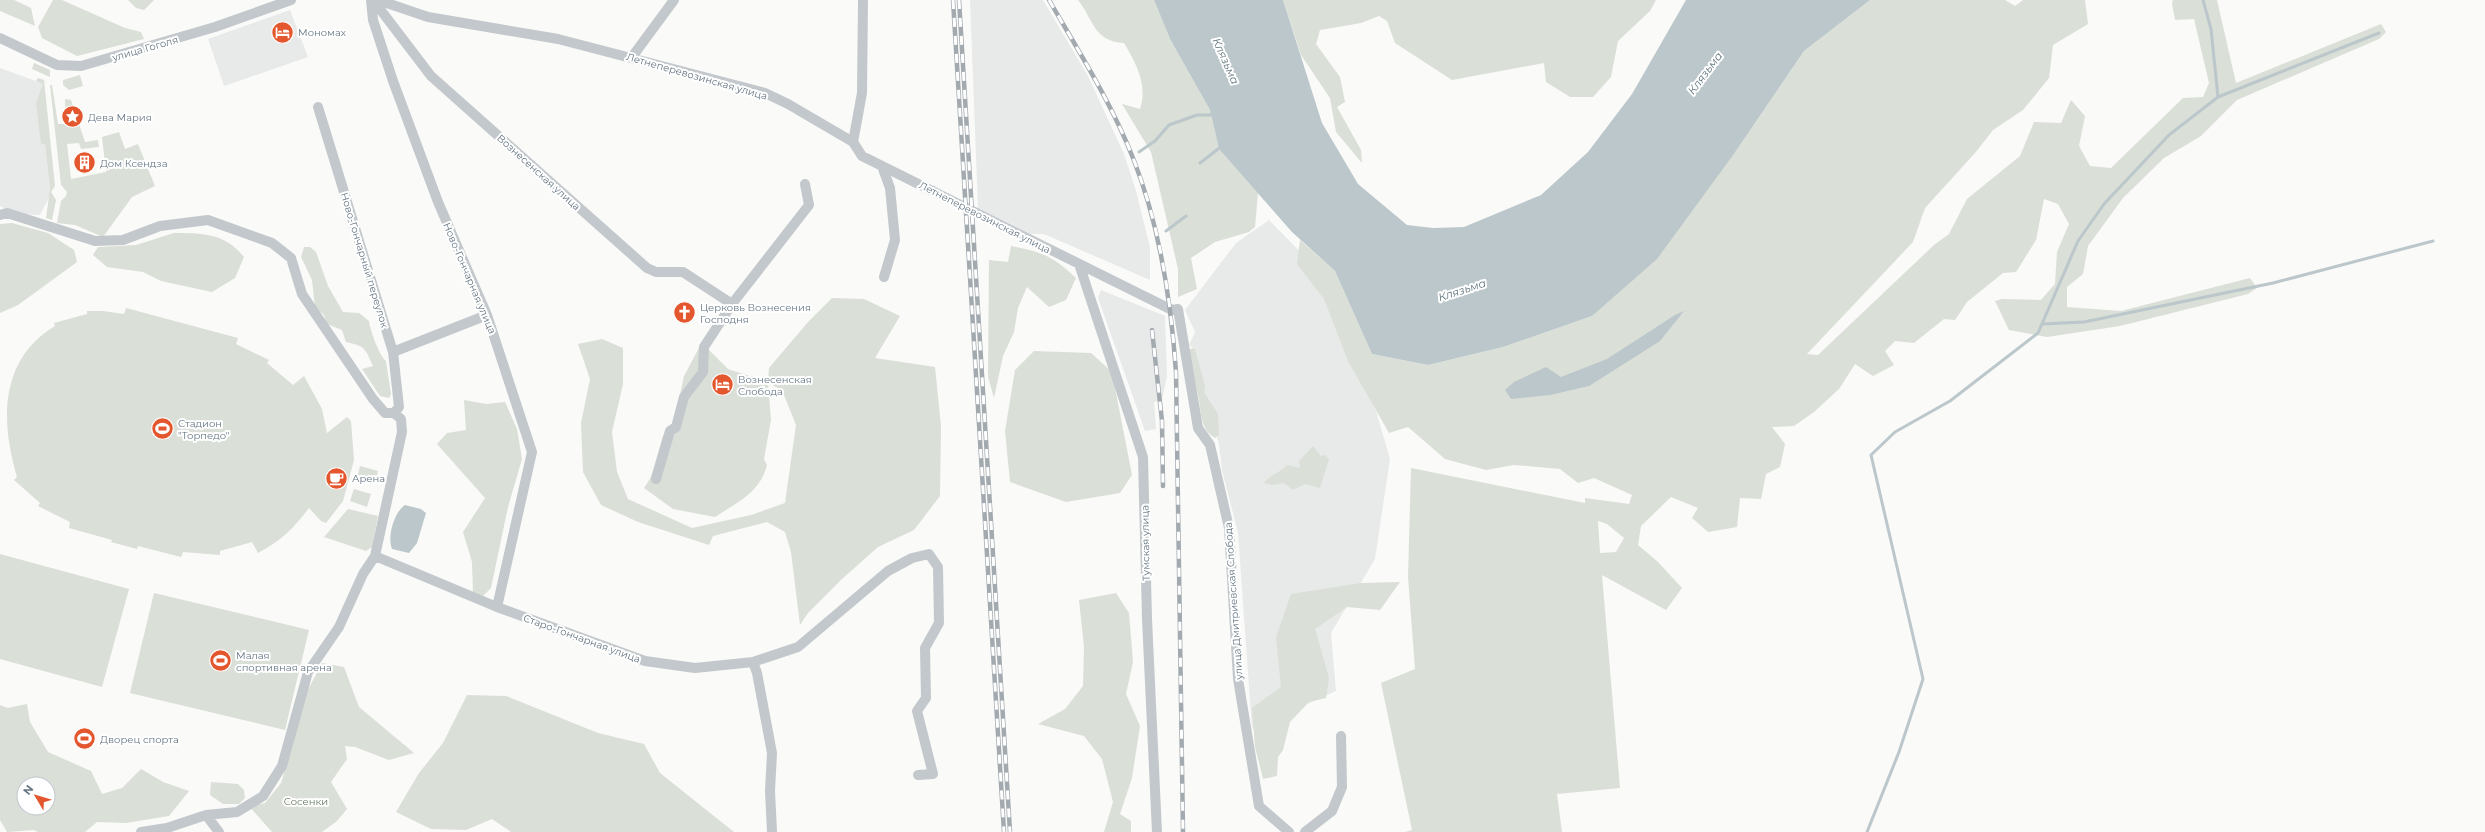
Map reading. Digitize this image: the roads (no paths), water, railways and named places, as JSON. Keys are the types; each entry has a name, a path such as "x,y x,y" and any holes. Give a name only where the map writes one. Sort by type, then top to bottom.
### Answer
{"street":[{"name":"улица Гоголя","path":"0,38 57,65 81,66 215,27 291,0"},
{"name":"Вознесенская улица","path":"372,0 431,76 647,268 656,272 684,272 732,304"},
{"name":"Ново-Гончарная улица","path":"372,0 373,20 414,138 438,202 487,315 532,452 497,607"},
{"name":"Летнеперевозинская улица","path":"378,0 428,17 558,39 632,57 765,93 788,104 852,142 862,156 1172,310 1178,309 1180,314"},
{"path":"632,57 674,0"},
{"path":"852,142 862,93 863,0"},
{"name":"Ново-Гончарный переулок","path":"318,107 393,352 399,407 394,413"},
{"path":"882,166 890,188 895,240 884,277"},
{"path":"656,479 670,431 676,426 684,397 703,372 704,347 732,304 809,205 805,184"},
{"path":"0,215 7,214 95,241 123,240 160,226 208,220 272,243 291,258 302,294 377,404 385,413 394,413 401,419 402,432 375,556 363,574 340,627 308,672 282,766 272,783 263,796 237,812 206,815 167,828 141,832"},
{"name":"Тумская улица","path":"1079,264 1143,458 1147,619 1157,832"},
{"name":"улица Дмитриевская Слобода","path":"1180,314 1198,428 1210,445 1229,528 1238,679 1259,806 1289,832"},
{"path":"393,352 487,315"},
{"name":"Старо-Гончарная улица","path":"375,556 497,607 645,661 694,668 753,662 798,647 888,571 912,558 929,554 938,568 939,623 926,648 926,698 918,711 933,774 918,775"},
{"path":"753,662 757,673 772,753 770,791 772,832"},
{"path":"1305,832 1332,811 1342,787 1341,736"},
{"path":"206,815 219,832"}],"water":[{"name":"Клязьма","path":"1154,0 1283,0 1322,123 1358,184 1407,225 1433,228 1464,227 1541,195 1588,152 1632,94 1686,0 1870,0 1804,51 1736,151 1657,259 1592,316 1503,347 1428,365 1372,354 1335,271 1292,232 1219,149 1210,110 1170,39"},
{"path":"1684,311 1660,341 1589,386 1550,395 1511,399 1505,390 1514,382 1546,367 1561,377 1607,359 1675,315"},
{"path":"405,505 421,509 426,513 417,543 409,553 392,549 390,538 392,525 401,508"}],"waterway":[{"path":"1867,832 1899,752 1923,679 1871,455 1895,432 1950,401 2038,333 2078,241 2104,204 2169,135 2218,97 2211,29 2203,0"},
{"path":"2218,97 2379,33"},
{"path":"1139,152 1155,141 1169,125 1197,115 1211,115 1213,111"},
{"path":"1200,163 1222,146"},
{"path":"1166,231 1186,216"},
{"path":"2042,324 2084,322 2273,283 2433,241"}],"railway":[{"path":"953,0 1004,832"},
{"path":"959,0 1010,832"},
{"path":"1049,0 1105,97 1124,137 1133,158 1150,210 1163,264 1171,318 1176,372 1183,832"},
{"path":"1152,330 1162,421 1163,486"}],"place":[{"name":"Мономах","path":"282,32"},
{"name":"Дева Мария","path":"72,117"},
{"name":"Дом Ксендза","path":"85,163"},
{"name":"Церковь Вознесения Господня","path":"685,313"},
{"name":"Вознесенская Слобода","path":"723,385"},
{"name":"Стадион \"Торпедо\"","path":"163,429"},
{"name":"Арена","path":"337,478"},
{"name":"Малая спортивная арена","path":"220,661"},
{"name":"Дворец спорта","path":"85,739"}],"park label":[{"name":"Сосенки","path":"306,801"}]}
